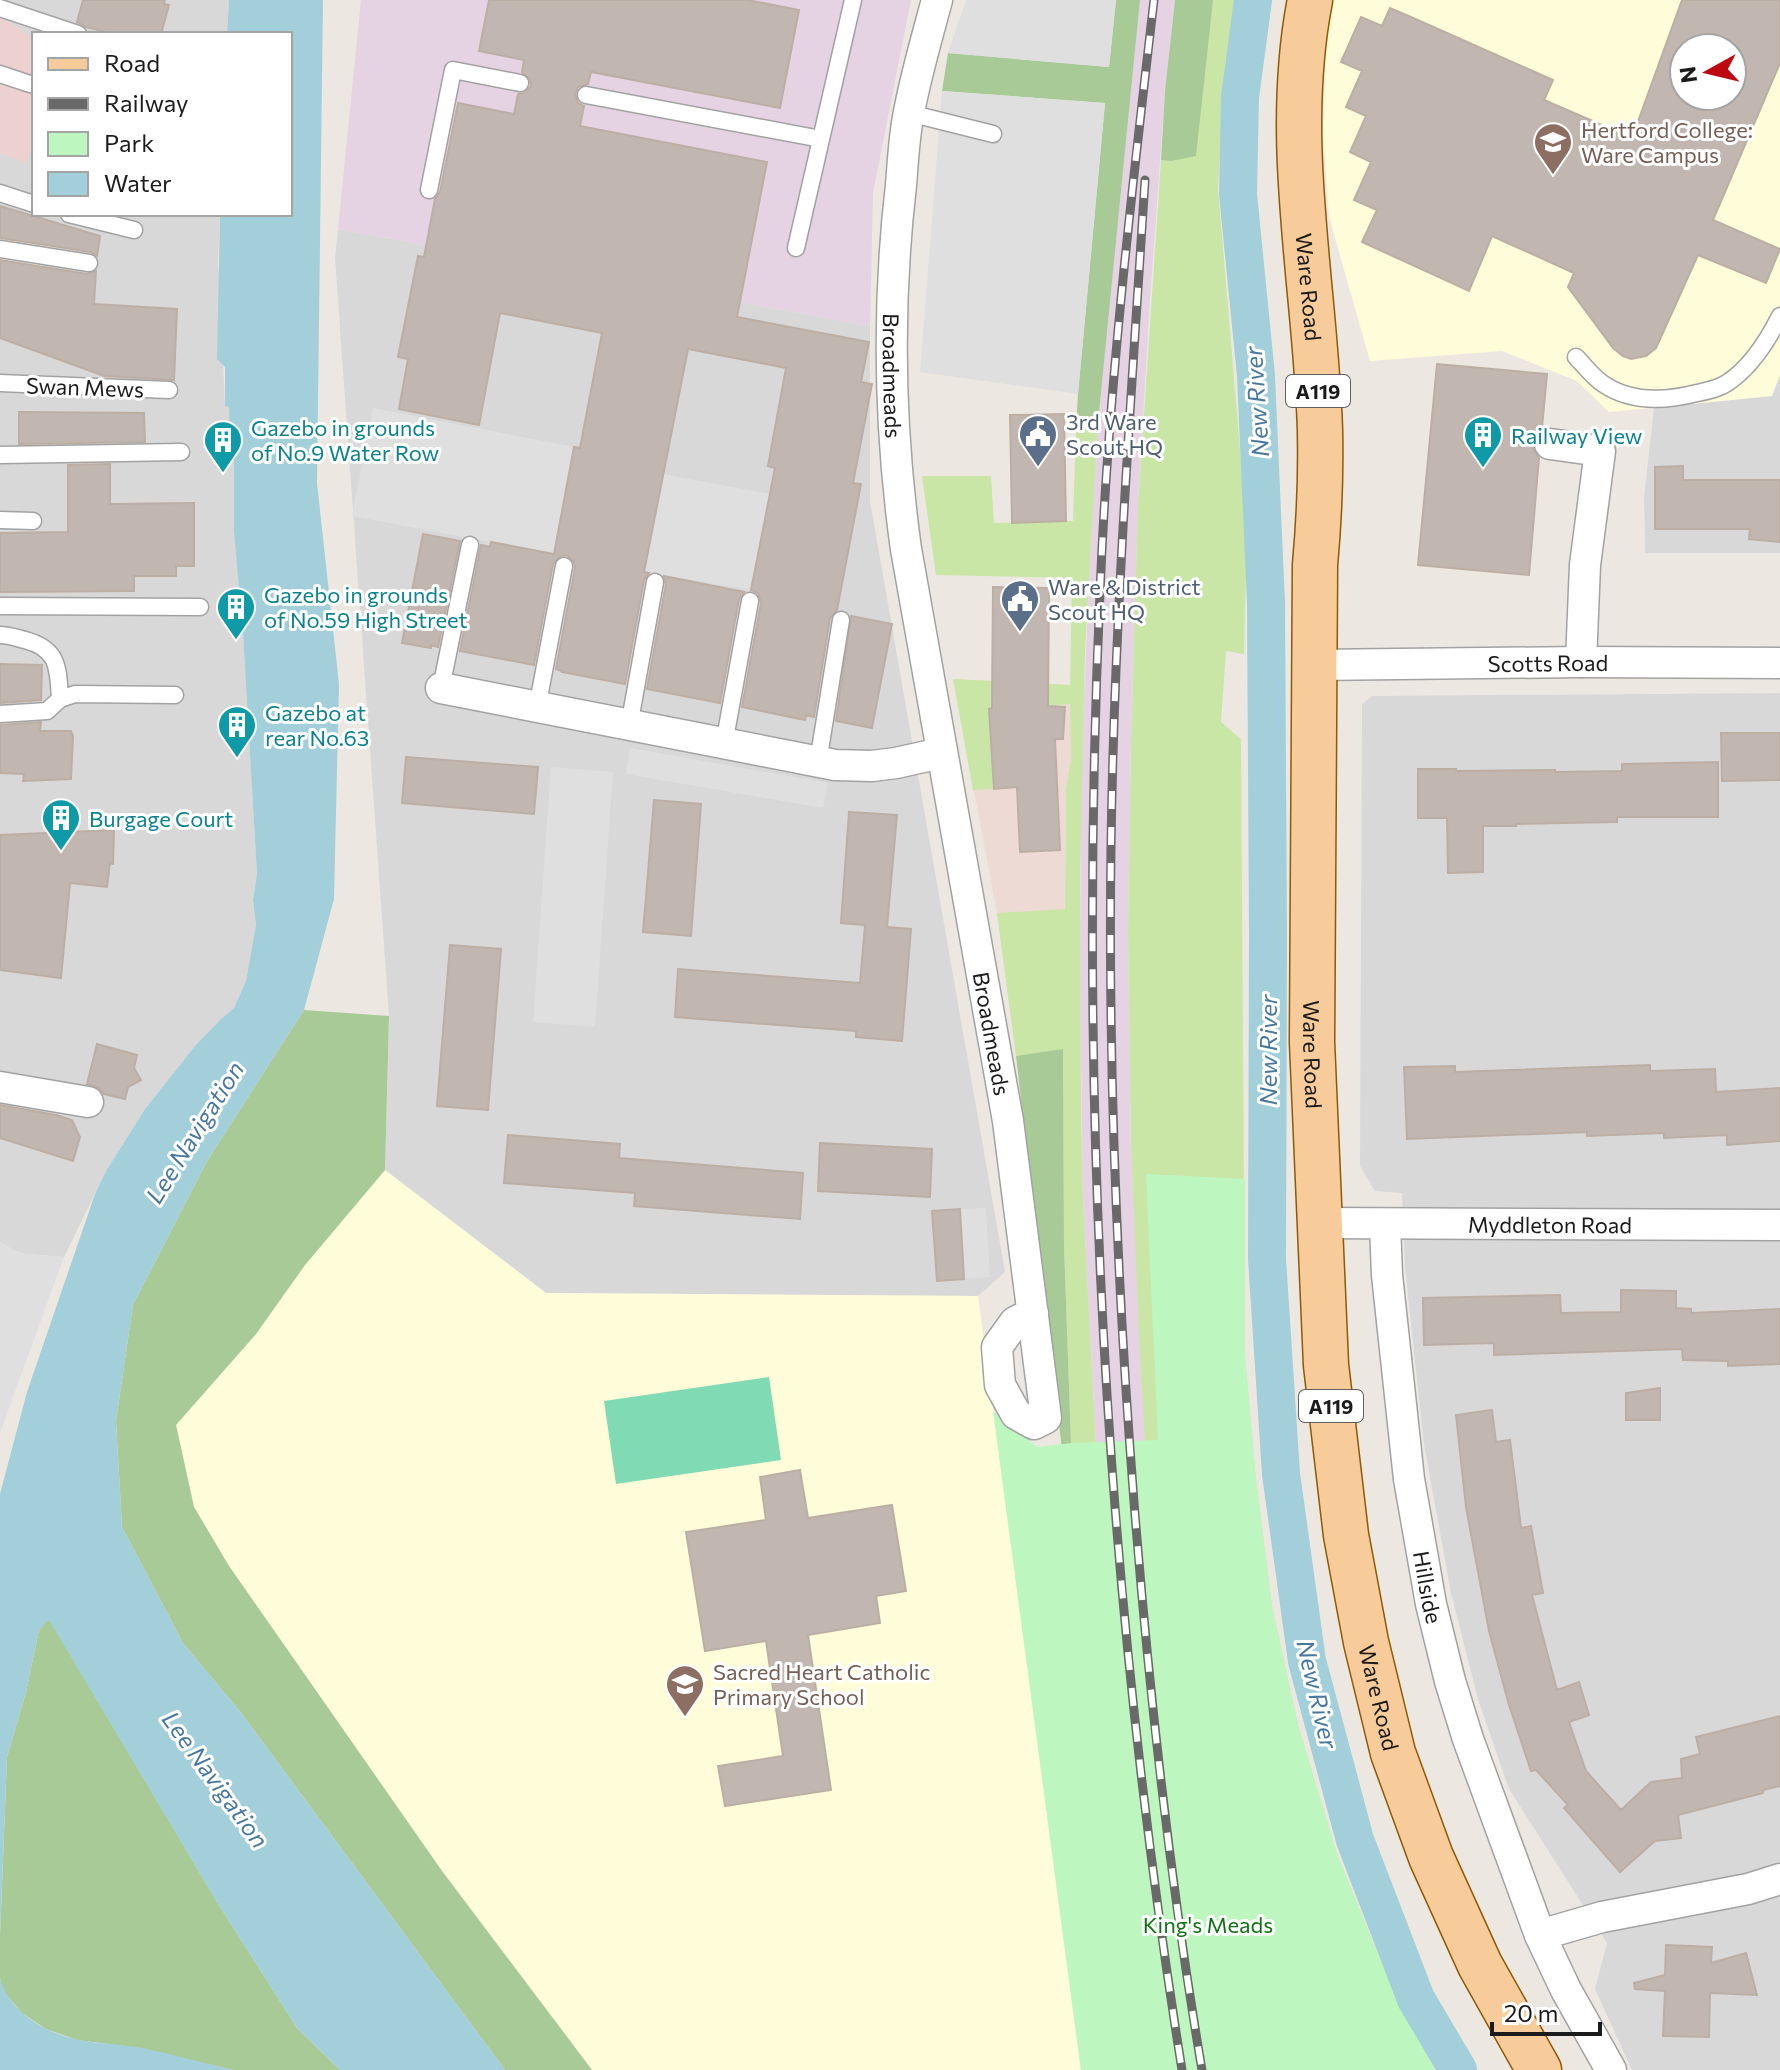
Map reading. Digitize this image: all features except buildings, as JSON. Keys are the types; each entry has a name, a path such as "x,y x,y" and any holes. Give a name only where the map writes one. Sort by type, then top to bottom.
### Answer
{"main road":[{"name":"Ware Road","path":"1310,0 1305,24 1300,101 1301,191 1320,430 1314,665 1312,1042 1326,1365 1346,1535 1366,1642 1393,1753 1431,1857 1480,1965 1539,2070"}],"street":[{"name":"Broadmeads","path":"937,0 909,113 896,227 894,431 906,549 1008,1121 1033,1313"},
{"path":"1550,444 1600,451 1585,565 1581,662"},
{"name":"Scotts Road","path":"1314,665 1780,663"},
{"path":"441,688 835,765 872,766 941,753"},
{"path":"0,1087 88,1102"},
{"name":"Myddleton Road","path":"1320,1223 1780,1225"},
{"name":"Hillside","path":"1385,1224 1387,1275 1407,1464 1431,1604 1450,1681 1468,1739 1540,1935 1607,2064"},
{"path":"1540,1935 1602,1917 1748,1889 1780,1879"}],"lane":[{"path":"796,248 853,0"},
{"path":"0,8 72,32"},
{"path":"429,190 453,70 520,83"},
{"path":"0,74 30,84"},
{"path":"586,95 821,139"},
{"path":"909,113 993,134"},
{"path":"0,193 32,203"},
{"path":"77,216 134,230"},
{"path":"0,249 89,263"},
{"path":"1576,357 1600,382 1617,392 1652,399 1685,396 1723,386 1739,374 1759,350 1780,316"},
{"name":"Swan Mews","path":"0,383 169,390"},
{"path":"0,455 181,452"},
{"path":"0,520 33,521"},
{"path":"441,688 470,545"},
{"path":"537,708 564,566"},
{"path":"629,726 655,582"},
{"path":"724,744 750,601"},
{"path":"0,606 200,607"},
{"path":"818,762 841,620"},
{"path":"0,635 40,644 54,656 60,699"},
{"path":"0,714 47,711 60,699 75,694 175,695"}],"shaded area":[{"path":"0,0 229,0 227,32 32,32 32,38 0,14"},
{"path":"361,0 911,0 873,193 870,326 338,229"},
{"path":"966,0 1116,0 1109,67 948,53"},
{"path":"1140,0 1175,0 1165,91 1149,314 1138,505 1131,742 1128,932 1131,1146 1150,1529 1096,1446 1083,1200 1080,981 1081,765 1098,423"},
{"name":"Hertford College: Ware Campus","path":"1332,0 1780,0 1780,375 1772,396 1609,412 1577,381 1502,351 1370,361 1329,217 1323,135 1326,37"},
{"path":"0,14 32,38 32,150 26,163 0,153"},
{"path":"942,91 1105,103 1078,394 920,372"},
{"path":"32,149 32,216 220,216 218,262 225,405 229,406 230,447 234,456 234,532 257,874 253,900 256,925 246,981 234,1008 195,1046 145,1109 106,1171 64,1257 26,1254 0,1242 0,288 100,236 0,212 0,153 26,162"},
{"path":"338,229 870,326 870,501 1005,1272 978,1296 546,1293 385,1170 389,1016 335,258"},
{"path":"1780,375 1780,553 1645,553 1644,498 1654,408 1771,396"},
{"path":"373,408 574,447 554,554 352,516"},
{"path":"663,474 770,494 752,590 644,572"},
{"path":"953,679 1070,685 1071,759 1066,789 1063,1049 1016,1056 997,913"},
{"path":"1780,693 1780,2070 1632,2070 1595,1989 1607,1943 1509,1789 1478,1699 1451,1593 1424,1444 1405,1267 1402,1193 1375,1191 1360,1166 1362,704 1372,696"},
{"path":"630,748 828,783 823,808 626,774"},
{"path":"551,767 613,772 595,1027 533,1022"},
{"name":"Sacred Heart Catholic Primary School","path":"385,1170 546,1293 978,1296 1081,2070 592,2070 442,1871 229,1566 194,1507 176,1425 256,1334 305,1265"},
{"path":"986,1208 990,1277 964,1279 960,1209"},
{"path":"0,1242 26,1254 64,1257 0,1433"}],"green space":[{"path":"1116,0 1140,0 1098,423 1076,425 1105,103 942,91 948,53 1109,67"},
{"path":"1175,0 1213,0 1196,156 1171,161 1161,160"},
{"path":"1213,0 1236,0 1225,64 1218,188 1247,532 1244,654 1226,651 1221,722 1241,739 1245,1357 1256,1480 1272,1606 1298,1725 1337,1854 1383,1967 1435,2070 1150,1529 1131,1146 1128,932 1138,505 1161,160 1171,161"},
{"path":"1098,423 1085,652 1080,878 1083,1200 1096,1446 1091,1648 1071,1443 1064,1246 1063,1050 1016,1056 997,913 1065,909 1070,704 990,709 994,789 973,790 953,679 1070,685 1072,578 936,575 922,476 991,476 994,523 1073,521 1076,425"},
{"path":"304,1010 389,1016 385,1170 305,1265 256,1334 176,1425 194,1507 229,1566 442,1871 592,2070 505,2070 242,1714 183,1643 122,1527 116,1421 133,1305 207,1161"},
{"path":"1063,1049 1064,1246 1071,1443 1091,1648 1083,1629 1016,1056"},
{"name":"King's Meads","path":"1146,1174 1245,1179 1245,1357 1272,1606 1298,1725 1337,1854 1383,1967 1435,2070 1081,2070 993,1411 1037,1447 1158,1440"},
{"path":"769,1377 781,1460 616,1484 604,1401"},
{"path":"49,1619 217,1902 297,2028 340,2070 233,2070 139,2048 77,2040 46,2029 22,2013 3,1991 0,1936 7,1757 26,1692 39,1630"}],"water":[{"name":"Lee Navigation","path":"229,0 323,0 317,483 339,684 334,899 304,1010 207,1161 133,1305 116,1421 122,1527 183,1643 242,1714 505,2070 340,2070 297,2028 217,1902 49,1620 39,1630 26,1692 7,1757 0,1936 0,1494 27,1392 95,1194 145,1109 195,1046 234,1008 246,981 256,925 253,900 257,874 234,532 234,456 230,447 229,407 225,406 225,367 217,359 220,216 292,216 292,32 227,32"},
{"path":"0,1978 4,1990 20,2011 54,2032 79,2040 142,2048 233,2070 0,2070"}],"waterway":[{"name":"New River","path":"1253,0 1240,97 1238,194 1256,376 1266,603 1267,1259 1281,1474 1307,1661 1355,1840 1416,1999 1458,2070"}],"railway":[{"path":"1154,0 1121,296 1104,518 1094,777 1093,963 1096,1148 1116,1518 1133,1703 1155,1887 1182,2070"},
{"path":"1145,180 1116,679 1110,928 1112,1092 1123,1338 1140,1573 1170,1858 1202,2070"}],"place":[{"name":"Hertford College: Ware Campus","path":"1553,176"},
{"name":"3rd Ware Scout HQ","path":"1038,468"},
{"name":"Railway View","path":"1483,469"},
{"name":"Gazebo in grounds of No.9 Water Row","path":"223,474"},
{"name":"Ware & District Scout HQ","path":"1020,633"},
{"name":"Gazebo in grounds of No.59 High Street","path":"236,641"},
{"name":"Gazebo at rear No.63","path":"237,759"},
{"name":"Burgage Court","path":"61,852"},
{"name":"Sacred Heart Catholic Primary School","path":"685,1718"}]}
